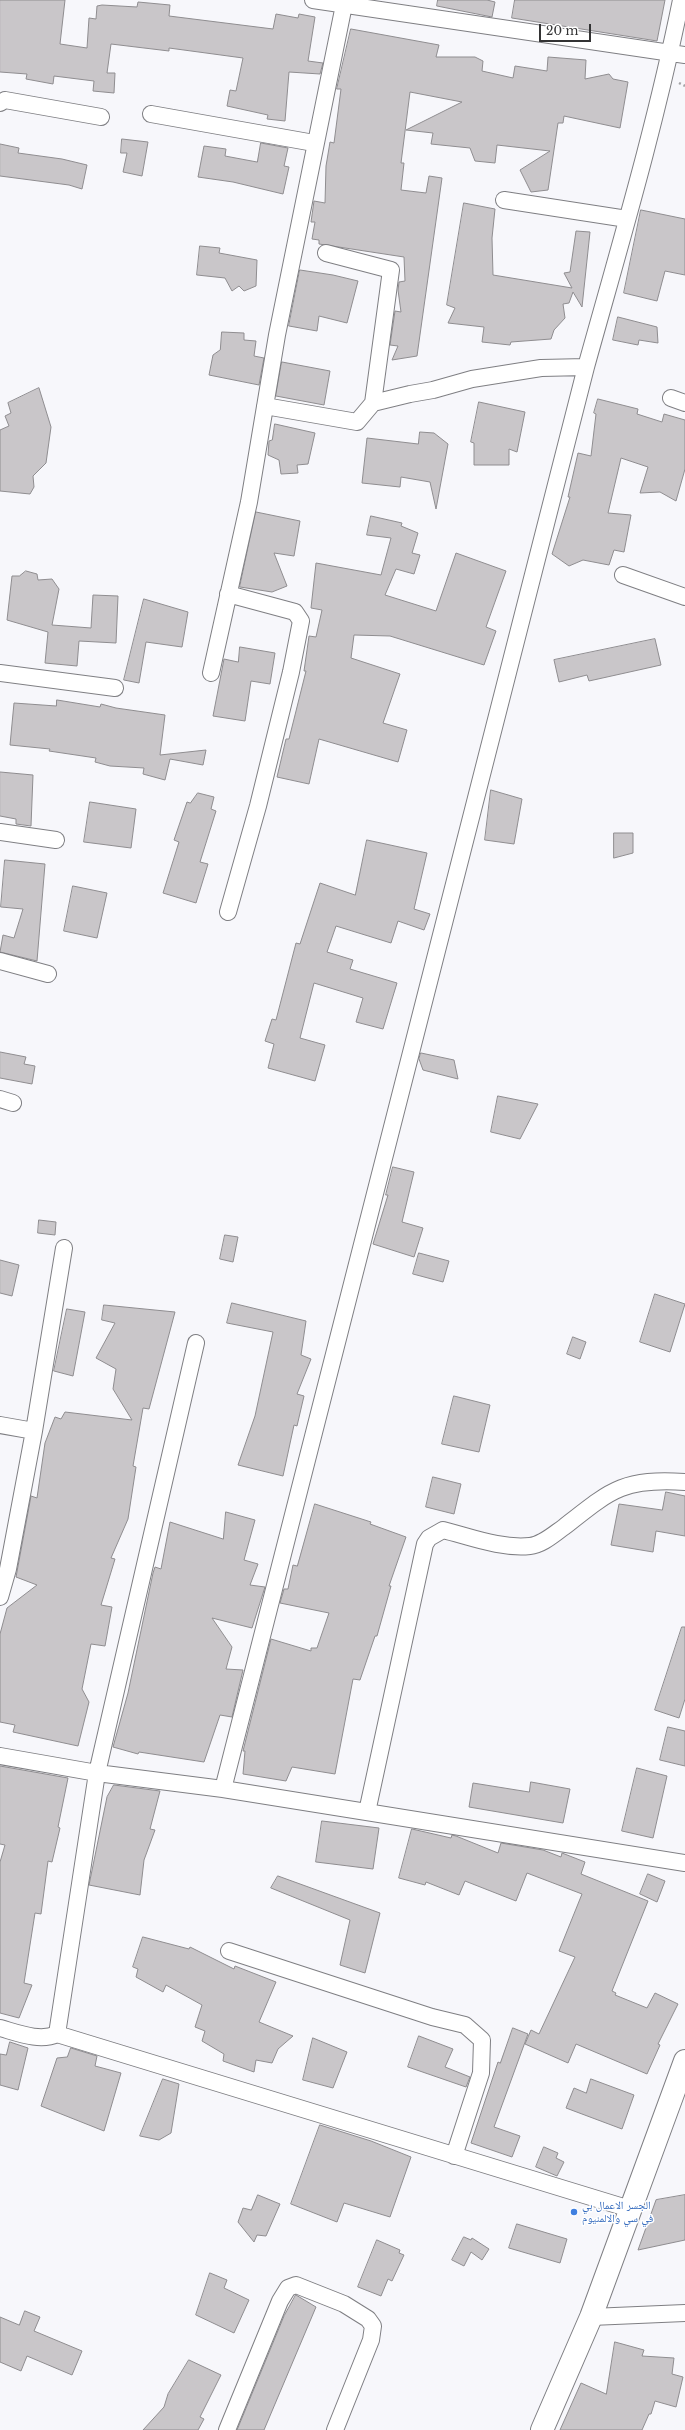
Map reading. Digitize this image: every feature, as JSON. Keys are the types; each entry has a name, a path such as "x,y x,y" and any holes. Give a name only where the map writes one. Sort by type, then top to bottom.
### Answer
{"street":[{"path":"313,0 345,2 677,54"},
{"path":"223,1789 586,367 627,219 677,54 681,0"},
{"path":"211,673 249,502 265,406 314,143 345,2"},
{"path":"0,103 5,100 101,117"},
{"path":"151,114 314,143"},
{"path":"504,200 627,219"},
{"path":"265,406 357,422 373,404 391,270 326,254"},
{"path":"373,404 472,379 541,368 586,367"},
{"path":"623,575 685,597"},
{"path":"228,594 295,612 301,621 291,672 258,806 228,912"},
{"path":"0,673 115,688"},
{"path":"0,832 56,840"},
{"path":"0,961 48,974"},
{"path":"0,1597 8,1569 34,1431 64,1248"},
{"path":"57,2034 97,1773 196,1343"},
{"path":"0,1425 34,1431"},
{"path":"367,1812 425,1544 429,1538 443,1530 510,1547 531,1546 551,1537 596,1501 617,1488 659,1480 685,1482"},
{"path":"0,1756 97,1773 223,1789 685,1863"},
{"path":"229,1951 432,2017 465,2025 482,2040 481,2073 454,2156"},
{"path":"0,2028 40,2038 49,2038 57,2034 630,2209"},
{"path":"542,2430 591,2317 685,2061"},
{"path":"227,2430 280,2301 288,2288 296,2285 344,2304 368,2319 373,2326 371,2340 335,2430"},
{"path":"591,2317 685,2313"}],"building":[{"path":"0,0 65,0 60,44 87,48 89,18 96,19 97,6 102,5 137,7 138,2 170,5 169,16 273,29 276,14 298,18 299,14 315,17 308,61 323,63 320,74 289,72 285,121 267,119 268,115 227,106 230,90 236,91 243,58 169,48 169,51 111,44 107,73 115,73 114,93 93,91 94,81 54,76 53,84 26,79 27,74 0,72"},
{"path":"438,0 487,0 495,2 492,17 437,6"},
{"path":"515,0 665,0 657,41 512,18"},
{"path":"351,29 439,45 436,57 475,57 483,61 482,71 513,78 515,66 547,71 548,57 586,60 585,79 609,74 613,79 628,82 620,128 564,116 563,123 558,123 548,190 531,192 520,170 550,151 497,145 495,163 475,161 470,148 431,144 433,133 406,130 462,102 410,92 401,163 404,163 401,190 426,193 429,176 442,178 417,356 392,360 398,346 390,345 395,311 401,312 398,290 399,282 405,281 404,257 319,244 319,240 312,239 315,222 311,222 314,201 325,203 326,166 330,142 334,143 341,89 337,89"},
{"path":"122,139 148,142 142,176 123,172 127,153 121,153"},
{"path":"261,143 288,148 284,166 289,167 283,194 233,182 198,177 204,146 226,149 225,156 257,162"},
{"path":"0,144 19,148 18,153 62,159 87,165 82,189 69,185 0,176"},
{"path":"464,203 495,209 492,238 493,275 572,288 564,273 570,272 576,231 590,232 582,307 573,292 569,303 563,304 565,318 554,330 551,339 511,342 510,345 482,342 484,327 448,323 455,308 447,305"},
{"path":"641,210 685,219 685,275 665,271 657,301 624,293"},
{"path":"200,246 220,248 219,253 257,260 256,286 244,291 239,286 232,291 225,278 197,275"},
{"path":"300,270 333,275 358,281 347,323 319,316 317,331 289,326"},
{"path":"618,317 657,327 658,343 639,340 638,345 613,340"},
{"path":"222,332 244,333 244,340 256,341 254,356 264,358 259,385 209,375 213,355 220,350"},
{"path":"282,362 330,371 324,405 276,396"},
{"path":"39,388 51,427 46,463 33,476 34,487 30,494 0,491 0,430 9,426 5,416 11,413 8,403"},
{"path":"598,399 638,409 637,414 662,422 664,414 685,420 685,469 676,501 660,492 640,493 648,467 621,458 608,513 631,515 624,552 614,550 609,565 583,560 569,566 552,554 570,497 568,497 578,453 591,456 596,414 594,413"},
{"path":"479,402 525,412 517,452 509,449 509,465 474,465 474,443 471,442"},
{"path":"275,424 315,433 308,464 297,465 298,473 281,474 279,460 268,455 269,441 272,440"},
{"path":"420,432 434,433 448,444 436,509 430,482 401,477 400,487 362,483 367,438 418,444"},
{"path":"256,512 300,521 294,556 274,553 287,586 272,592 240,587"},
{"path":"371,516 402,523 401,526 418,533 412,553 420,555 414,574 396,569 385,595 436,611 456,553 506,571 486,627 496,631 484,665 390,636 354,635 351,658 400,674 383,723 407,730 398,762 319,739 309,784 277,777 286,739 289,739 306,671 304,671 309,636 316,637 322,610 311,608 316,563 381,575 391,538 367,535"},
{"path":"26,571 37,574 38,580 52,579 59,589 52,625 91,628 93,595 118,596 116,643 79,641 77,666 45,663 48,632 7,620 12,576 19,576"},
{"path":"144,599 188,612 182,647 146,642 139,683 124,680"},
{"path":"655,639 661,665 589,681 587,675 559,682 554,660"},
{"path":"240,647 275,653 270,684 251,681 245,721 213,716 224,659 238,662"},
{"path":"57,700 100,707 101,704 116,708 165,715 160,755 206,750 203,765 170,759 165,780 143,774 144,768 110,766 95,762 96,758 49,751 50,749 10,745 14,703 56,706"},
{"path":"0,772 33,775 31,826 16,824 16,819 0,816"},
{"path":"491,790 522,799 514,844 485,840"},
{"path":"198,793 214,797 211,809 216,811 200,862 208,864 196,903 163,893 179,842 174,840 187,802 190,803"},
{"path":"90,802 136,809 131,848 84,842"},
{"path":"614,833 633,833 633,853 614,858"},
{"path":"367,840 427,853 414,909 430,914 424,930 398,921 391,943 336,926 327,952 353,960 350,969 397,983 383,1029 356,1022 363,998 314,983 300,1038 325,1045 315,1081 268,1068 274,1044 265,1041 272,1019 276,1020 296,943 300,944 320,883 355,895"},
{"path":"5,860 45,864 37,961 0,952 3,935 14,938 23,909 1,907"},
{"path":"73,886 107,893 97,938 64,931"},
{"path":"0,1052 26,1057 24,1064 35,1066 32,1084 0,1078"},
{"path":"421,1053 454,1060 458,1079 423,1070 419,1059"},
{"path":"498,1096 538,1104 520,1139 491,1132"},
{"path":"393,1167 414,1172 402,1222 423,1228 414,1257 373,1244 388,1195 386,1195"},
{"path":"39,1220 56,1222 55,1235 38,1233"},
{"path":"225,1235 238,1237 233,1262 220,1259"},
{"path":"419,1253 449,1261 443,1282 413,1274"},
{"path":"0,1260 19,1265 12,1296 0,1293"},
{"path":"655,1294 685,1304 670,1352 640,1342"},
{"path":"232,1303 306,1321 301,1355 311,1359 297,1394 304,1396 297,1426 294,1425 283,1476 238,1465 255,1416 273,1332 227,1323"},
{"path":"104,1305 175,1312 149,1409 143,1408 133,1466 136,1467 128,1519 111,1558 115,1559 101,1605 112,1607 105,1646 91,1644 82,1689 89,1702 78,1746 13,1732 15,1725 0,1722 0,1634 7,1608 37,1585 16,1577 31,1496 37,1498 45,1443 55,1417 61,1419 65,1412 132,1420 113,1389 116,1369 96,1358 115,1323 102,1320"},
{"path":"67,1309 85,1312 73,1376 54,1371"},
{"path":"573,1337 586,1342 580,1359 567,1354"},
{"path":"454,1396 490,1405 479,1452 442,1444"},
{"path":"433,1477 461,1484 454,1514 426,1507"},
{"path":"666,1492 685,1496 685,1536 656,1531 653,1552 611,1545 619,1504 662,1510"},
{"path":"315,1504 371,1522 370,1524 406,1537 389,1586 391,1586 377,1636 375,1636 360,1680 353,1679 335,1774 292,1767 286,1781 243,1774 245,1751 243,1751 271,1639 311,1651 311,1648 317,1648 329,1613 280,1603 284,1589 288,1589 293,1565 297,1566"},
{"path":"226,1512 255,1520 244,1560 258,1564 250,1585 265,1587 252,1628 212,1618 232,1647 226,1669 243,1670 232,1717 220,1715 204,1762 139,1752 138,1754 113,1747 128,1693 153,1573 155,1567 161,1569 170,1522 223,1539"},
{"path":"682,1627 685,1627 685,1699 679,1718 655,1710"},
{"path":"668,1727 685,1731 685,1766 660,1760"},
{"path":"0,1766 68,1778 58,1827 60,1828 52,1862 48,1861 41,1914 35,1913 24,1983 32,1985 19,2018 0,2013 0,1862 5,1845 0,1844"},
{"path":"637,1768 667,1776 653,1838 622,1831"},
{"path":"531,1782 570,1789 563,1823 469,1807 473,1783 529,1792"},
{"path":"114,1785 160,1791 150,1829 155,1830 144,1860 140,1895 89,1885 107,1797"},
{"path":"322,1821 379,1828 373,1869 316,1862"},
{"path":"412,1829 451,1838 452,1835 456,1836 498,1853 501,1843 543,1850 561,1857 562,1853 585,1862 581,1874 648,1901 612,1991 616,1993 615,1995 647,2008 655,1993 678,2004 658,2044 660,2045 647,2074 576,2044 568,2063 525,2044 531,2030 539,2034 575,1957 559,1951 582,1894 527,1873 516,1901 465,1881 459,1895 426,1882 425,1885 399,1878"},
{"path":"648,1874 665,1881 657,1902 640,1894"},
{"path":"278,1876 380,1913 365,1973 340,1965 350,1920 271,1888"},
{"path":"143,1937 189,1949 190,1947 234,1969 235,1966 276,1982 259,2022 293,2036 278,2049 272,2063 256,2060 254,2072 223,2061 224,2054 202,2041 205,2031 195,2027 202,2005 166,1985 163,1992 136,1977 138,1969 133,1967"},
{"path":"513,2028 528,2034 494,2127 520,2136 512,2157 471,2143 498,2062 500,2063"},
{"path":"419,2036 453,2049 445,2067 470,2077 466,2087 408,2067"},
{"path":"313,2038 347,2052 333,2088 303,2080"},
{"path":"10,2042 28,2048 18,2090 0,2085 0,2054 6,2055"},
{"path":"71,2048 97,2056 95,2066 121,2073 104,2131 41,2106 57,2058 67,2057"},
{"path":"163,2079 179,2084 171,2133 159,2140 140,2136"},
{"path":"591,2079 634,2095 622,2129 566,2108 574,2088 586,2093"},
{"path":"320,2125 371,2141 411,2157 390,2217 344,2203 337,2222 291,2204"},
{"path":"544,2147 558,2153 556,2158 564,2162 557,2176 536,2167"},
{"path":"258,2195 280,2204 266,2236 257,2235 254,2242 238,2222 243,2208 251,2210"},
{"path":"685,2195 685,2240 638,2250 656,2200"},
{"path":"517,2224 567,2239 560,2263 509,2248"},
{"path":"464,2237 471,2240 472,2238 489,2249 482,2260 471,2252 464,2266 452,2260"},
{"path":"377,2240 400,2250 399,2253 404,2255 392,2281 388,2279 381,2296 358,2287"},
{"path":"210,2273 227,2280 224,2288 249,2300 234,2333 196,2315"},
{"path":"296,2295 316,2307 264,2430 237,2430 284,2316"},
{"path":"25,2311 40,2317 34,2331 82,2351 72,2375 27,2356 21,2371 0,2362 0,2317 19,2325"},
{"path":"615,2342 644,2350 642,2356 674,2358 672,2374 683,2377 676,2407 655,2401 651,2414 649,2414 642,2430 560,2430 581,2383 606,2394"},
{"path":"189,2360 221,2375 200,2417 204,2419 198,2430 143,2430 164,2407 168,2394"}],"place":[{"name":"الجسر الاعمال بي في سي والالمنيوم","path":"574,2212"}]}
